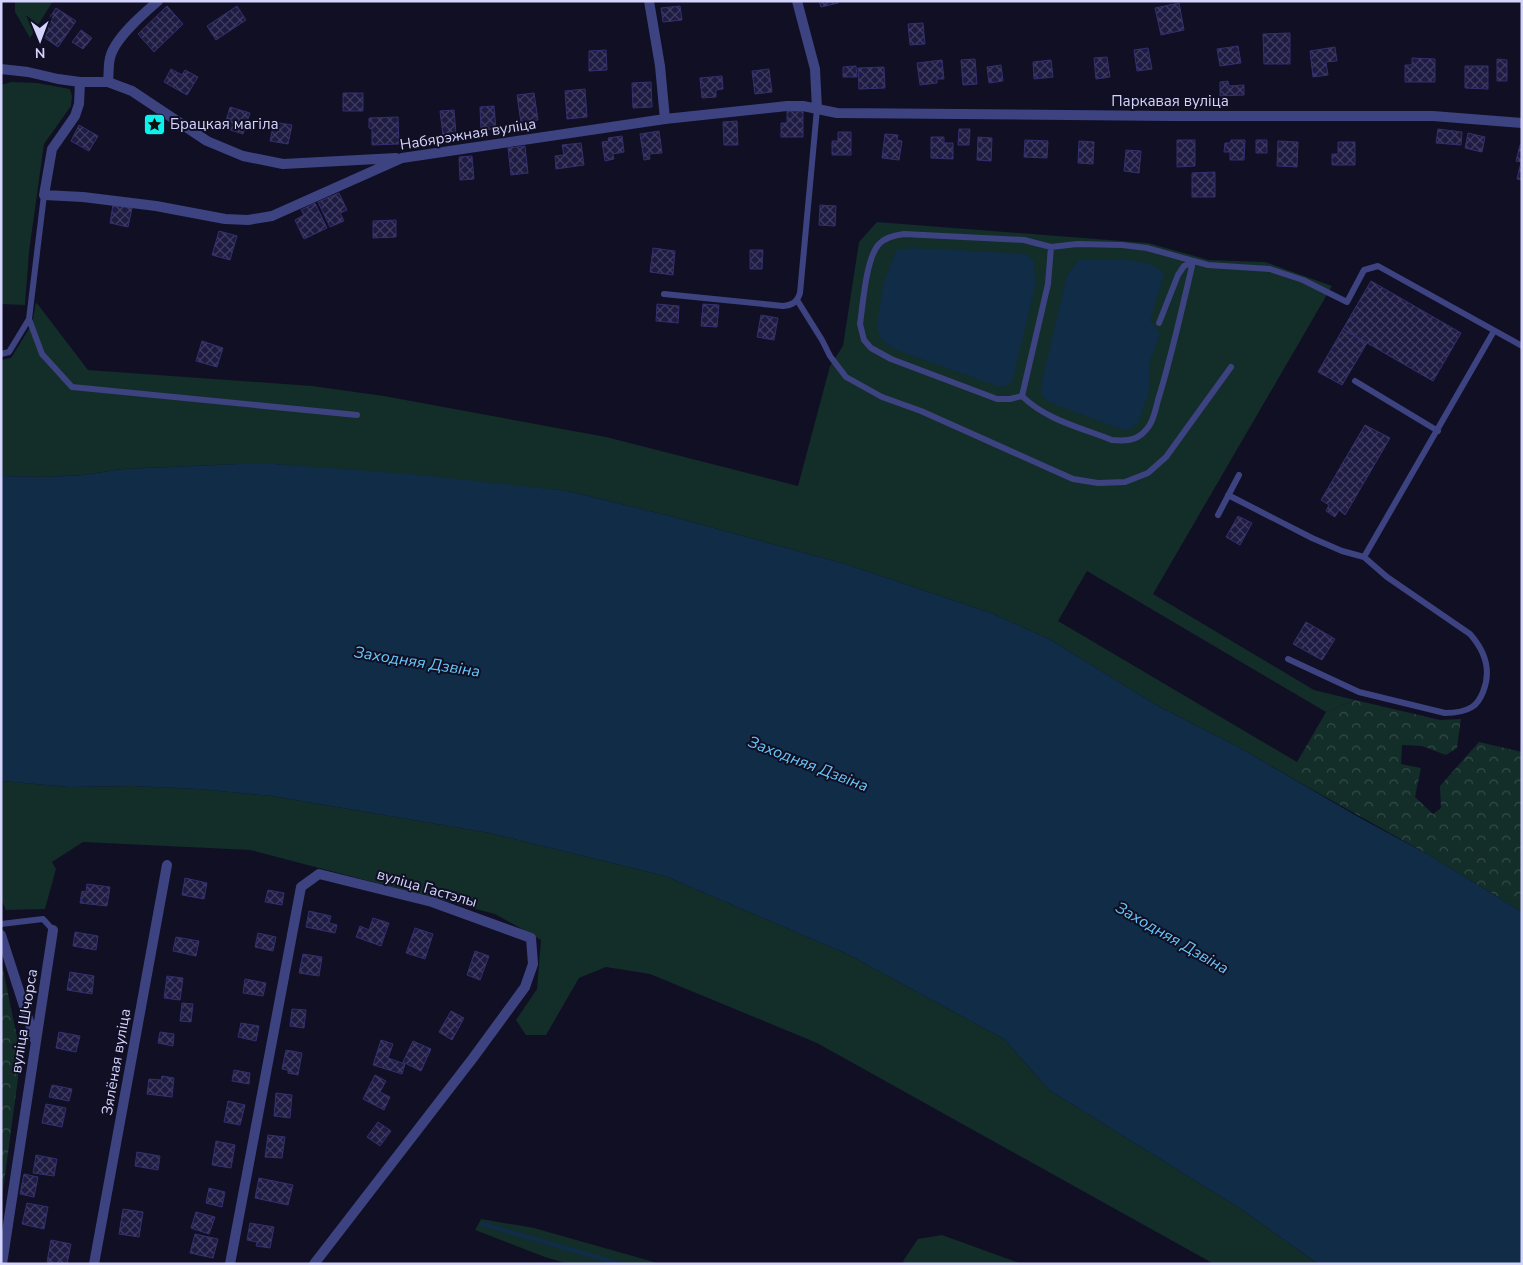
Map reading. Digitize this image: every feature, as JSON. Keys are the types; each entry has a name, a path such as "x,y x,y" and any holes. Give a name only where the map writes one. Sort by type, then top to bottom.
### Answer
{"street":[{"path":"108,82 110,58 117,44 144,13 158,1"},
{"path":"648,1 660,66 665,119"},
{"path":"797,1 815,70 817,110"},
{"path":"1,69 80,82 108,82 132,91 207,142 243,156 283,164 402,158"},
{"path":"44,195 52,149 75,116 79,104 80,82"},
{"name":"Набярэжная вуліца","path":"44,195 156,206 225,219 248,220 272,216 402,158 665,119 787,106 803,106 817,110"},
{"name":"Паркавая вуліца","path":"817,110 857,113 1433,116 1522,123"},
{"name":"Зялёная вуліца","path":"94,1264 167,865"},
{"name":"вуліца Гастэлы","path":"230,1264 301,887 319,874 432,902 532,938 533,964 525,987 473,1058 314,1264"},
{"name":"вуліца Шчорса","path":"2,1264 53,930"},
{"path":"1,935 36,1043"}],"lane":[{"path":"664,294 783,306 792,305 797,300 800,293 817,110"},
{"path":"1,354 9,352 29,319 44,195"},
{"path":"1022,396 1010,399 997,399 891,359 871,348 864,340 860,324 870,262 874,251 881,242 892,236 904,234 1024,240 1051,247 1077,244 1122,245 1147,248 1208,265 1270,270 1303,280 1347,302 1364,270 1378,266 1522,346"},
{"path":"1022,396 1048,284 1051,247"},
{"path":"1160,323 1178,275 1184,266 1193,262"},
{"path":"1022,396 1031,405 1048,415 1112,440 1135,439 1144,433 1151,423 1162,386 1193,262"},
{"path":"797,300 830,356 846,377 882,397 922,411 1073,479 1098,483 1125,482 1148,473 1154,468 1166,457 1230,367"},
{"path":"29,319 42,354 72,388 356,415"},
{"path":"1364,557 1494,331"},
{"path":"1355,381 1438,431"},
{"path":"1218,514 1239,475"},
{"path":"1228,495 1312,538 1342,551 1364,557 1387,577 1470,634 1479,644 1488,668 1487,682 1481,697 1472,707 1459,712 1445,713 1359,692 1288,659"},
{"path":"1,924 43,919 53,930"}],"green space":[{"path":"15,1 53,1 30,38 15,12"},
{"path":"11,82 37,83 70,89 72,96 71,106 44,144 29,252 25,305 1,304 1,85"},
{"path":"877,222 1148,243 1209,260 1265,262 1332,286 1153,594 1314,690 1355,700 1326,712 1087,571 1058,621 1297,762 1297,781 1240,748 1158,706 1049,639 991,613 845,564 674,517 568,491 274,464 123,469 83,475 47,477 1,476 1,360 11,358 32,324 36,302 88,370 312,386 384,396 606,437 798,486 830,366 843,346 859,242"},
{"path":"1355,700 1440,720 1461,719 1457,748 1446,755 1422,746 1402,745 1401,764 1421,768 1415,797 1433,814 1441,808 1440,786 1479,742 1522,752 1522,912 1429,855 1297,781 1297,762 1326,712"},
{"path":"1,781 70,787 132,786 199,789 272,796 490,833 665,876 847,954 1004,1039 1049,1090 1241,1209 1318,1264 1214,1264 817,1043 650,974 606,967 579,978 546,1035 526,1035 516,1020 537,989 541,940 495,914 250,850 83,842 52,862 56,869 45,909 6,910 1,899"},
{"path":"1,960 21,1056 1,1205"},
{"path":"481,1219 534,1228 661,1264 568,1264 475,1230"},
{"path":"942,1235 1022,1264 905,1264 903,1261 918,1239"}],"water":[{"path":"914,248 1025,254 1034,261 1035,287 1012,381 1007,386 1000,387 894,349 881,339 877,328 883,284 897,250"},
{"path":"1112,259 1137,261 1158,268 1164,274 1150,320 1160,334 1149,364 1150,389 1138,423 1131,428 1123,430 1049,402 1042,396 1041,386 1067,275 1079,260"},
{"name":"Заходняя Дзвіна","path":"274,464 410,474 568,491 674,517 845,564 991,613 1049,639 1158,706 1240,748 1362,819 1429,855 1522,912 1522,1264 1318,1264 1241,1209 1049,1090 1004,1039 847,954 665,876 490,833 272,796 199,789 132,786 70,787 1,781 1,476 47,477 83,475 123,469"}],"building":[{"path":"819,1 838,1 838,3 821,7"},
{"path":"1179,3 1184,30 1161,35 1155,8"},
{"path":"167,6 183,24 154,52 138,34"},
{"path":"237,6 246,20 216,40 207,26"},
{"path":"680,6 682,20 663,22 661,8"},
{"path":"56,8 76,21 58,47 39,34"},
{"path":"923,23 925,44 910,45 908,24"},
{"path":"81,30 92,38 83,49 72,42"},
{"path":"1290,33 1290,64 1264,64 1263,34"},
{"path":"1238,46 1241,63 1220,66 1217,49"},
{"path":"1335,47 1337,61 1326,62 1328,75 1313,77 1310,51"},
{"path":"1148,48 1152,69 1137,71 1134,50"},
{"path":"606,50 607,70 589,71 589,51"},
{"path":"1107,57 1110,77 1096,79 1094,58"},
{"path":"1412,58 1435,59 1435,82 1405,82 1405,65 1412,65"},
{"path":"975,59 977,84 963,85 961,60"},
{"path":"1497,59 1507,60 1507,81 1497,81"},
{"path":"942,60 944,79 937,79 937,83 920,85 917,63"},
{"path":"1051,60 1053,77 1034,79 1033,62"},
{"path":"1001,65 1003,81 989,83 987,67"},
{"path":"856,66 857,77 843,77 843,67"},
{"path":"1465,66 1488,66 1488,89 1465,88"},
{"path":"884,67 885,88 859,89 858,68"},
{"path":"171,69 182,75 185,70 198,77 187,95 164,82"},
{"path":"769,69 772,92 755,94 752,71"},
{"path":"722,76 723,89 716,90 716,97 702,98 700,78"},
{"path":"1228,81 1229,86 1244,85 1244,95 1220,96 1220,82"},
{"path":"651,82 652,107 633,108 632,83"},
{"path":"585,89 587,117 567,119 565,91"},
{"path":"343,93 363,93 363,111 343,111"},
{"path":"534,93 538,120 521,123 517,95"},
{"path":"494,106 496,129 481,130 480,107"},
{"path":"230,107 250,113 243,134 224,128"},
{"path":"454,110 456,134 443,136 440,111"},
{"path":"787,111 803,111 803,137 781,137 781,123 787,123"},
{"path":"398,117 399,144 372,145 372,129 369,128 369,118"},
{"path":"737,121 738,145 724,145 723,122"},
{"path":"274,122 292,125 288,144 270,141"},
{"path":"79,125 98,136 89,151 71,141"},
{"path":"959,129 970,129 969,145 958,145"},
{"path":"1438,129 1462,132 1461,145 1436,143"},
{"path":"659,131 662,153 649,154 650,159 644,160 640,134"},
{"path":"838,132 851,132 851,155 832,155 832,141 838,141"},
{"path":"1468,133 1485,137 1482,152 1465,148"},
{"path":"885,134 898,135 897,140 902,141 899,160 882,158"},
{"path":"622,136 624,152 613,154 614,159 605,161 602,142 609,141 608,138"},
{"path":"931,137 944,137 944,143 953,143 953,159 931,158"},
{"path":"978,137 992,138 991,161 977,160"},
{"path":"1025,140 1048,141 1047,158 1024,157"},
{"path":"1177,140 1195,140 1195,166 1177,167"},
{"path":"1231,140 1245,140 1244,160 1230,160 1230,152 1224,152 1225,143 1230,143"},
{"path":"1256,140 1267,140 1267,153 1256,153"},
{"path":"1079,141 1094,142 1093,164 1078,163"},
{"path":"1278,141 1298,142 1297,167 1277,166"},
{"path":"1338,142 1355,142 1355,165 1332,165 1332,154 1338,154"},
{"path":"581,143 584,165 556,169 555,156 564,155 562,145"},
{"path":"1520,145 1522,145 1522,180 1517,179 1521,162 1516,161"},
{"path":"525,146 528,173 511,175 508,148"},
{"path":"1126,150 1141,151 1139,173 1124,171"},
{"path":"472,156 474,179 460,180 459,157"},
{"path":"1215,172 1215,197 1192,197 1192,173"},
{"path":"339,193 347,210 340,213 344,221 330,227 318,202"},
{"path":"315,203 327,228 304,239 295,220 304,215 301,210"},
{"path":"113,205 132,208 128,227 110,223"},
{"path":"820,205 836,206 835,226 819,225"},
{"path":"396,220 396,237 373,238 373,221"},
{"path":"219,231 237,236 230,260 212,255"},
{"path":"653,248 675,251 673,275 650,272"},
{"path":"750,250 763,250 762,269 750,269"},
{"path":"1371,281 1461,333 1433,381 1343,329"},
{"path":"657,304 679,306 678,323 656,321"},
{"path":"703,304 719,305 717,327 701,326"},
{"path":"761,315 778,318 774,340 757,337"},
{"path":"1343,329 1367,343 1342,385 1318,372"},
{"path":"202,341 223,348 217,367 196,361"},
{"path":"1365,425 1390,438 1345,515 1339,510 1335,517 1326,511 1329,505 1321,500"},
{"path":"1238,516 1252,523 1240,545 1226,537"},
{"path":"1306,622 1335,639 1322,660 1293,644"},
{"path":"185,878 207,883 204,899 182,895"},
{"path":"87,884 110,887 107,906 80,903 82,891 86,892"},
{"path":"268,890 284,893 282,905 265,902"},
{"path":"309,911 331,916 329,923 337,925 335,933 306,927"},
{"path":"373,918 389,923 381,946 356,937 360,926 369,930"},
{"path":"415,928 433,934 425,959 406,953"},
{"path":"75,932 98,936 96,950 73,946"},
{"path":"258,933 276,937 273,951 255,947"},
{"path":"176,937 199,941 196,956 173,951"},
{"path":"475,951 489,956 480,980 467,975"},
{"path":"303,954 322,957 319,976 299,973"},
{"path":"70,972 94,976 92,994 67,990"},
{"path":"167,976 183,978 180,1000 164,998"},
{"path":"245,979 266,983 263,996 243,993"},
{"path":"182,1003 193,1004 191,1022 180,1021"},
{"path":"292,1009 306,1010 304,1028 290,1026"},
{"path":"451,1011 464,1018 452,1040 439,1032"},
{"path":"241,1023 259,1026 256,1041 238,1037"},
{"path":"59,1032 80,1036 76,1052 56,1048"},
{"path":"160,1032 174,1034 173,1046 158,1043"},
{"path":"381,1040 393,1044 388,1058 405,1064 402,1074 373,1065"},
{"path":"413,1041 431,1049 421,1071 403,1062"},
{"path":"286,1050 302,1053 298,1075 288,1073 288,1070 282,1069"},
{"path":"234,1070 250,1073 249,1084 232,1081"},
{"path":"375,1075 386,1081 380,1092 390,1097 384,1110 363,1099"},
{"path":"162,1076 174,1078 172,1097 147,1094 149,1079 161,1080"},
{"path":"52,1085 72,1089 69,1101 49,1097"},
{"path":"276,1093 292,1095 290,1118 274,1116"},
{"path":"228,1101 245,1105 240,1125 224,1122"},
{"path":"46,1104 66,1108 62,1127 42,1123"},
{"path":"378,1122 391,1131 380,1146 367,1137"},
{"path":"268,1135 285,1137 282,1158 265,1157"},
{"path":"216,1141 235,1145 231,1168 212,1165"},
{"path":"137,1152 160,1156 158,1170 135,1166"},
{"path":"36,1155 57,1159 54,1176 33,1173"},
{"path":"24,1174 38,1177 34,1197 20,1194"},
{"path":"259,1178 293,1185 288,1205 255,1198"},
{"path":"209,1188 225,1192 222,1207 206,1203"},
{"path":"27,1203 48,1207 44,1229 22,1224"},
{"path":"123,1209 143,1212 139,1237 119,1234"},
{"path":"196,1212 215,1217 209,1234 191,1228"},
{"path":"250,1223 274,1227 270,1248 256,1246 257,1242 247,1240"},
{"path":"195,1234 218,1239 213,1258 190,1253"},
{"path":"51,1240 71,1244 67,1264 47,1262"}],"waterway":[{"path":"483,1224 620,1264"}],"place":[{"name":"Брацкая магіла","path":"154,124"}]}
